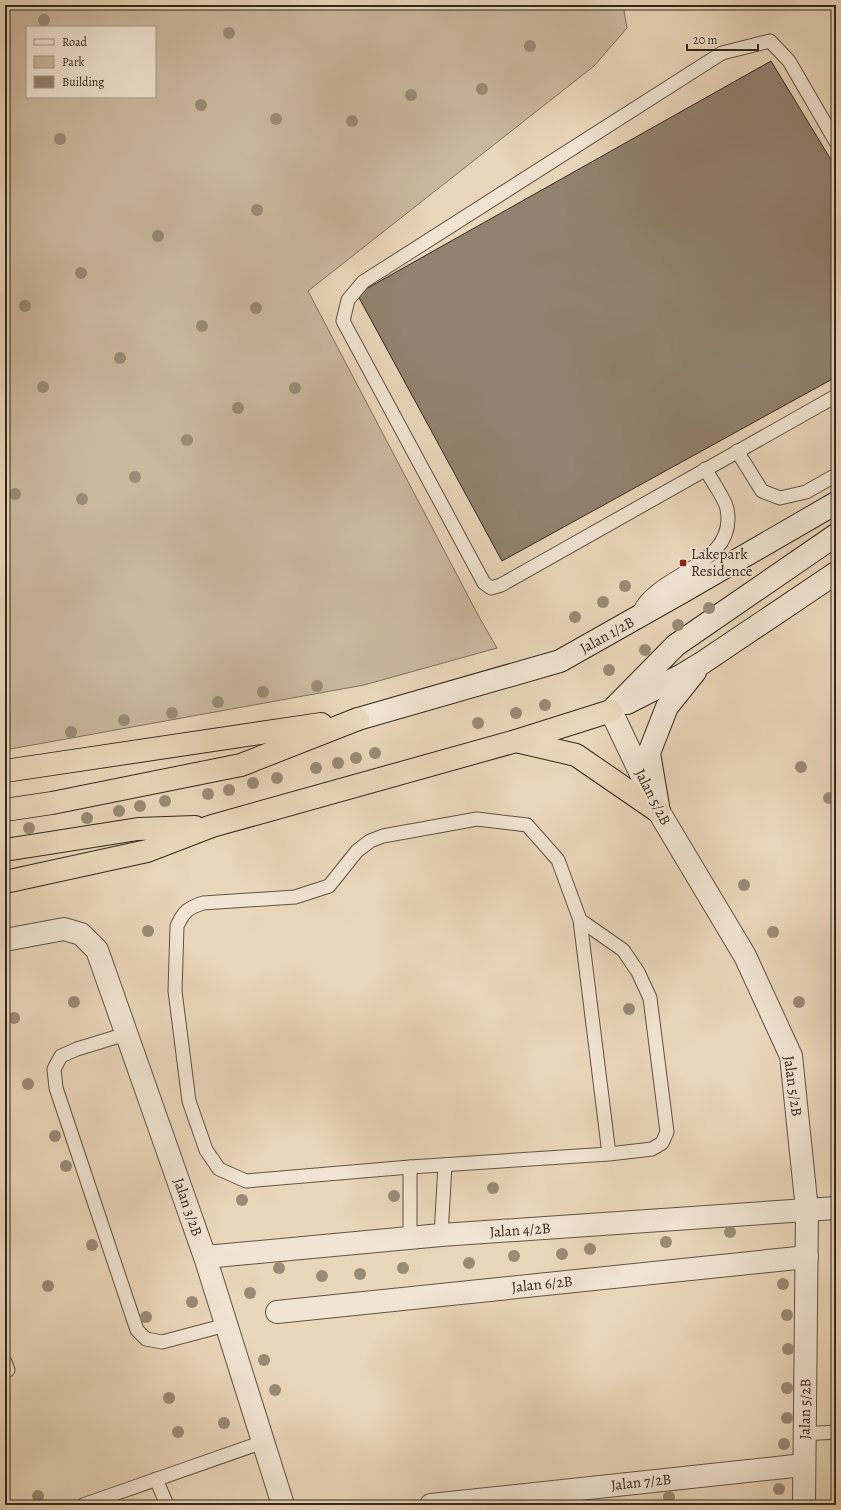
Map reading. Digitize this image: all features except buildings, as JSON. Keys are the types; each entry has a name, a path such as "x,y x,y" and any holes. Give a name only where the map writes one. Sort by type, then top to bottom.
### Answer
{"highway":[{"path":"5,882 147,851 212,826 516,741 611,711"},
{"path":"5,771 358,719"},
{"path":"5,810 52,803 240,765 358,719"},
{"path":"516,741 576,755 660,812"},
{"path":"5,850 138,829 212,826"}],"street":[{"name":"Jalan 1/2B","path":"358,719 560,661 836,503"},
{"path":"611,711 676,644 836,535"},
{"path":"611,711 682,675 702,663 836,573"},
{"path":"660,812 649,753 667,708 702,663"},
{"name":"Jalan 5/2B","path":"611,711 660,812 745,956 791,1056 807,1210 804,1505"},
{"name":"Jalan 3/2B","path":"5,940 64,929 82,934 97,950 205,1257 283,1505"},
{"name":"Jalan 4/2B","path":"205,1257 441,1235 836,1208"},
{"name":"Jalan 6/2B","path":"277,1312 807,1257"},
{"name":"Jalan 7/2B","path":"431,1505 804,1465"}],"lane":[{"path":"836,142 789,61 770,41 722,53 363,282 348,300 343,321 484,583 491,588 501,585 836,396"},
{"path":"737,451 762,491 780,498 806,492 836,475"},
{"path":"635,619 643,604 654,594 700,563 721,544 728,525 727,508 705,469"},
{"path":"580,920 623,950 638,972 650,998 667,1132 662,1143 652,1149 609,1154 410,1167 246,1181 219,1169 206,1150 189,1101 176,991 177,926 189,908 203,903 295,897 330,886 357,850 370,840 383,836 477,819 527,825 558,860 580,920 609,1154"},
{"path":"126,1034 77,1049 61,1056 54,1069 56,1088 137,1330 146,1339 162,1342 226,1325"},
{"path":"441,1235 445,1165"},
{"path":"410,1167 410,1238"},
{"path":"804,1434 836,1432"},
{"path":"82,1505 263,1442"},
{"path":"156,1479 167,1505"}],"green space":[{"path":"5,5 623,5 627,28 594,66 308,291 478,615 497,648 364,685 5,750"}],"place":[{"name":"Lakepark Residence","path":"683,563"}]}
